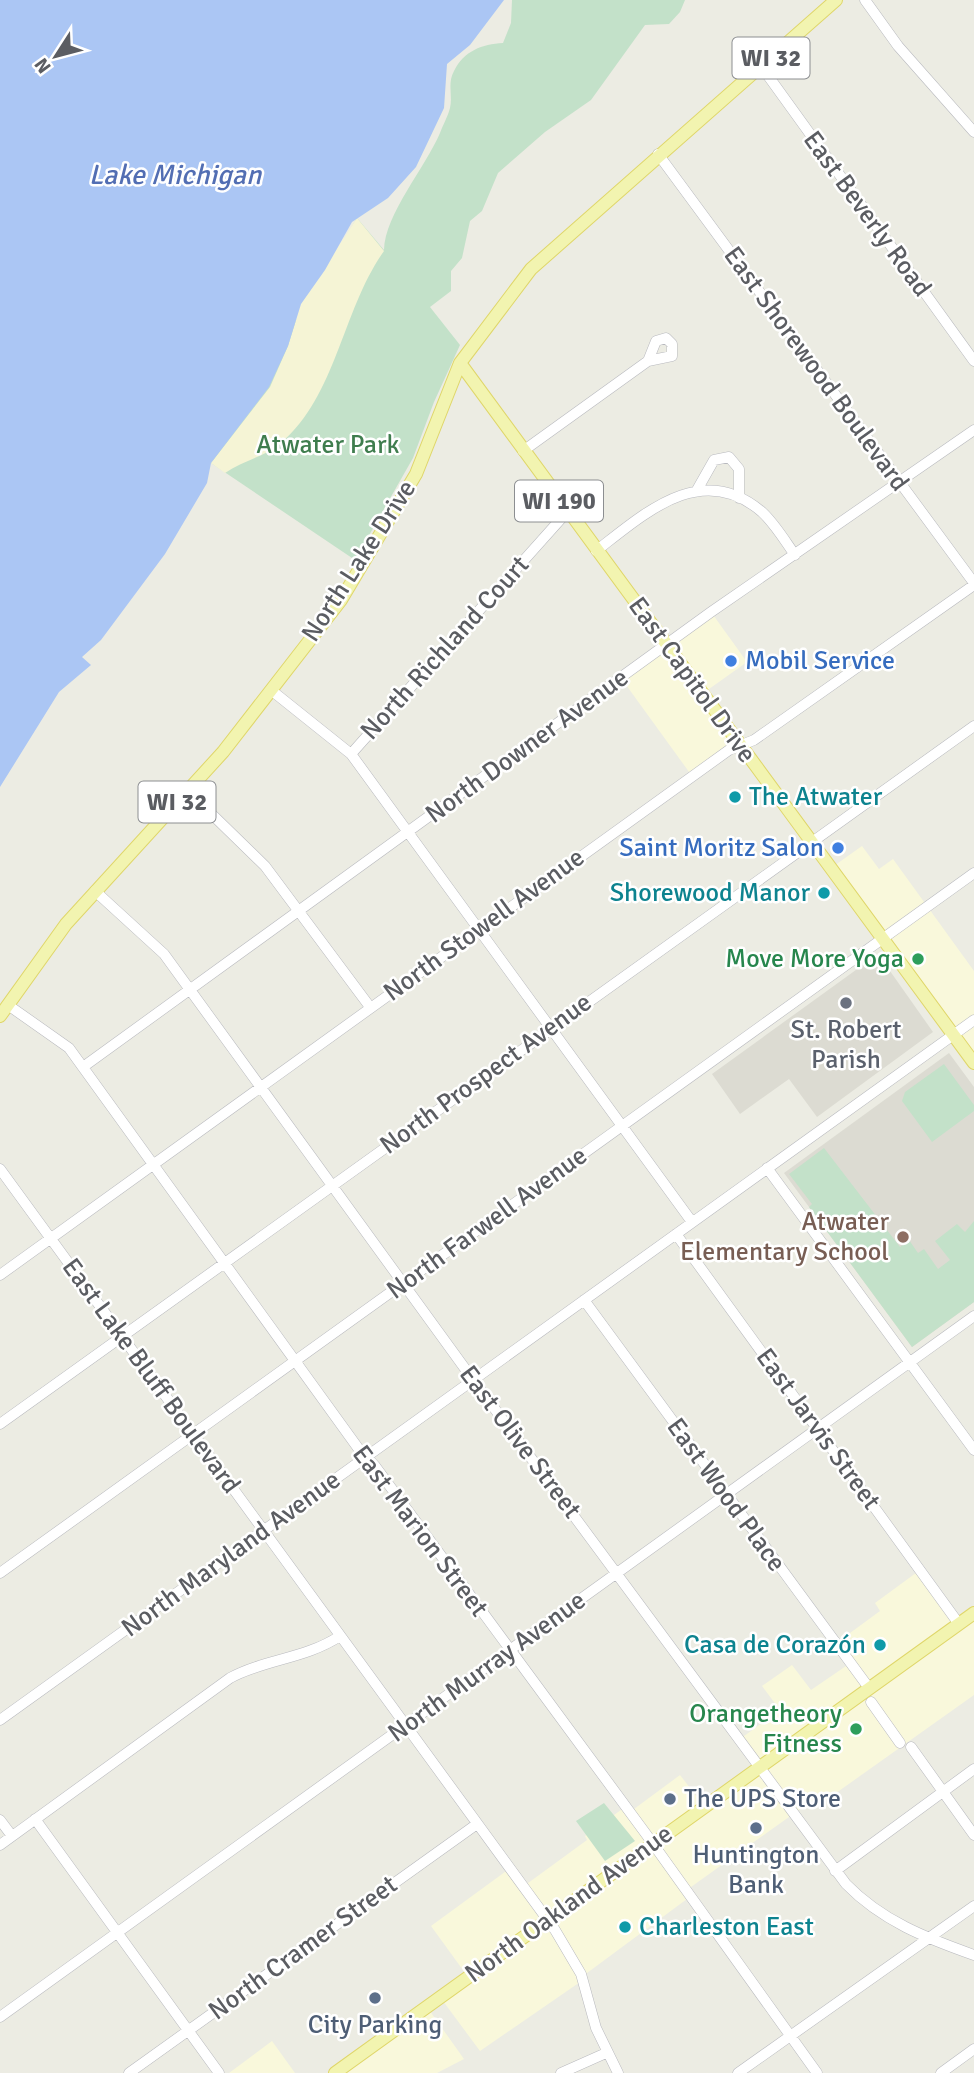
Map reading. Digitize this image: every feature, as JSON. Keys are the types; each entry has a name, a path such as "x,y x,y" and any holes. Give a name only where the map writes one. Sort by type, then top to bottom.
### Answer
{"main road":[{"name":"North Lake Drive","path":"4,1011 66,924 188,791 341,600 410,484 460,363 531,269 658,154 836,0"},
{"name":"East Capitol Drive","path":"460,363 974,1063"},
{"name":"North Oakland Avenue","path":"335,2073 974,1613"}],"street":[{"path":"865,0 898,46 969,123 974,132"},
{"name":"East Beverly Road","path":"761,66 974,361"},
{"name":"East Shorewood Boulevard","path":"658,154 974,584"},
{"path":"523,451 648,361"},
{"name":"North Downer Avenue","path":"83,1067 666,645 974,430"},
{"path":"696,490 714,460 729,457 739,469 739,498"},
{"path":"596,551 655,507 696,490 739,498 762,512 795,555"},
{"name":"North Richland Court","path":"351,754 567,512"},
{"name":"North Stowell Avenue","path":"0,1275 729,750 740,746 974,584"},
{"path":"271,690 351,754 692,1222"},
{"name":"North Prospect Avenue","path":"0,1424 550,1027 974,726"},
{"path":"188,791 265,866 370,1007"},
{"name":"North Farwell Avenue","path":"0,1573 974,873"},
{"name":"East Olive Street","path":"95,891 164,954 835,1871 861,1900 889,1920 926,1938 974,1955"},
{"name":"East Marion Street","path":"4,1011 63,1041 83,1067 295,1361 653,1844 817,2073"},
{"name":"North Maryland Avenue","path":"0,1720 974,1020"},
{"path":"768,1168 974,1450"},
{"name":"East Lake Bluff Boulevard","path":"0,1170 548,1920 581,1973 606,2053 618,2073"},
{"name":"East Jarvis Street","path":"676,1234 959,1624"},
{"name":"East Wood Place","path":"584,1300 869,1688"},
{"name":"North Murray Avenue","path":"0,2017 974,1315"},
{"path":"0,1845 230,1678 253,1668 312,1653 340,1636"},
{"path":"871,1702 974,1835"},
{"path":"835,1871 974,1769"},
{"path":"35,1819 219,2073"},
{"path":"0,1820 12,1836"},
{"name":"North Cramer Street","path":"129,2073 477,1824"},
{"path":"738,2073 974,1906"},
{"path":"940,2073 974,2049"},
{"path":"561,2073 606,2053"}],"shaded area":[{"path":"711,612 747,662 702,694 740,746 692,776 621,678"},
{"path":"862,846 879,869 893,859 974,971 974,1063 831,868"},
{"path":"878,954 933,1032 817,1117 789,1079 740,1114 712,1074"},
{"name":"Atwater Elementary School","path":"949,1053 974,1087 974,1302 912,1347 784,1173"},
{"path":"920,1570 959,1624 974,1613 974,1695 822,1803 817,1797 691,1887 687,1890 691,1896 583,1976 583,1980 480,2051 440,1997 468,1977 431,1926 509,1869 524,1886 587,1840 585,1836 625,1807 630,1812 680,1775 704,1806 759,1767 740,1739 780,1710 762,1686 792,1665 811,1690 849,1664 835,1644 880,1611 875,1603"},
{"path":"427,2007 464,2059 437,2073 335,2073"},
{"path":"272,2041 295,2073 229,2073"}],"green space":[{"name":"Atwater Park","path":"512,0 685,0 680,12 669,24 645,25 591,100 545,132 498,173 482,211 470,221 462,258 451,271 451,291 430,307 460,345 434,402 413,458 355,560 211,463 357,218 384,250 386,236 398,206 433,147 448,114 454,71 463,58 474,50 503,43 511,23"},
{"path":"944,1064 974,1105 974,1111 932,1142 902,1101 905,1092"},
{"path":"824,1148 900,1247 909,1240 918,1253 924,1249 938,1269 950,1260 935,1241 957,1224 965,1232 974,1221 974,1302 912,1347 809,1207 812,1204 789,1174"},
{"path":"604,1803 635,1841 605,1861 576,1821"}],"sand":[{"path":"357,218 384,251 358,299 315,401 300,423 281,443 225,473 211,463 270,387 288,346 301,304"}],"water":[{"name":"Lake Michigan","path":"0,0 504,0 470,45 447,64 444,108 416,167 388,198 352,222 325,270 301,304 288,346 269,387 211,463 207,483 165,554 101,640 82,657 91,665 59,692 0,787"}],"place":[{"name":"Mobil Service","path":"731,661"},
{"name":"The Atwater","path":"735,797"},
{"name":"Saint Moritz Salon","path":"838,848"},
{"name":"Shorewood Manor","path":"824,893"},
{"name":"Move More Yoga","path":"918,959"},
{"name":"St. Robert Parish","path":"846,1003"},
{"name":"Atwater Elementary School","path":"903,1237"},
{"name":"Casa de Corazón","path":"880,1645"},
{"name":"Orangetheory Fitness","path":"856,1729"},
{"name":"The UPS Store","path":"670,1799"},
{"name":"Huntington Bank","path":"756,1828"},
{"name":"Charleston East","path":"625,1927"},
{"name":"City Parking","path":"375,1998"}]}
